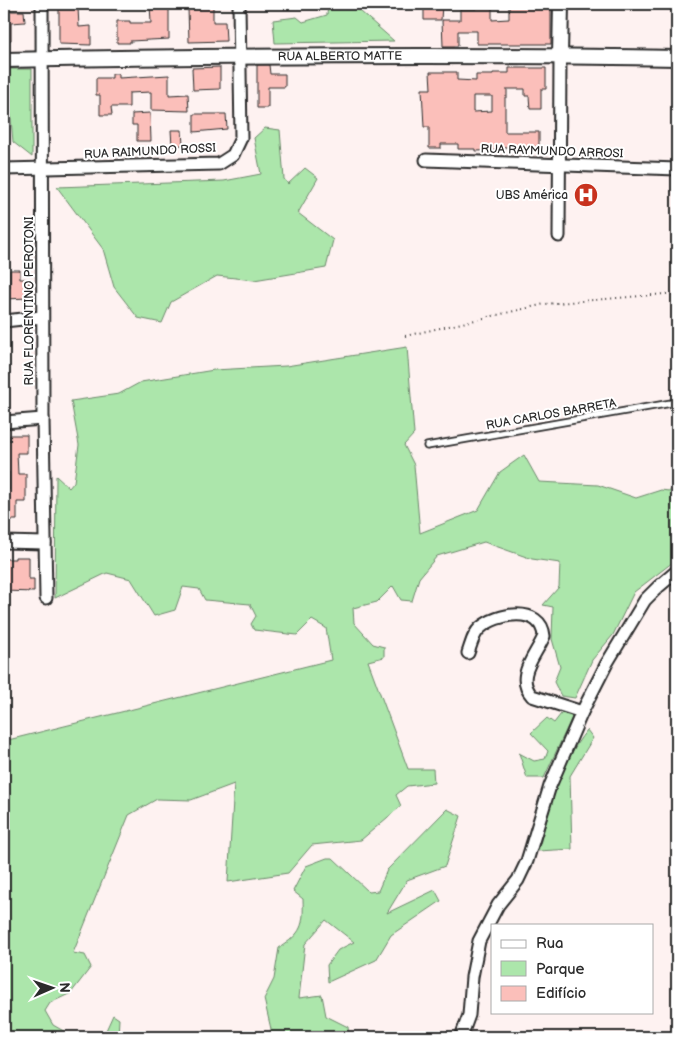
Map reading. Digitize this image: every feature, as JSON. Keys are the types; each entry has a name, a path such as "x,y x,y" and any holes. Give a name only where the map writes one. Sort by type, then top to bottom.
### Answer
{"street":[{"name":"RUA FLORENTINO PEROTONI","path":"42,4 42,317 46,598"},
{"name":"RUA RAIMUNDO ROSSI","path":"4,169 218,164 233,155 241,138 239,4"},
{"path":"559,236 561,4"},
{"name":"RUA ALBERTO MATTE","path":"4,60 239,56 677,58"},
{"name":"RUA RAYMUNDO ARROSI","path":"426,160 677,169"},
{"path":"4,321 42,317"},
{"path":"4,422 43,419"},
{"path":"4,542 45,543"},
{"path":"461,1037 468,1015 479,941 498,905 518,880 527,861 550,786 582,712 607,663 645,600 677,571"},
{"path":"468,653 479,629 488,622 512,616 524,615 534,617 541,624 544,636 528,666 524,678 527,690 532,696 582,712"}],"lane":[{"name":"RUA CARLOS BARRETA","path":"427,446 677,402"}],"path":[{"path":"405,336 546,304 677,293"}],"green space":[{"path":"328,4 352,4 394,41 275,43 273,20 297,17 303,22 327,15"},
{"path":"4,69 32,69 32,157 13,142 9,95 4,91"},
{"path":"265,128 280,130 284,179 288,184 305,168 318,178 298,213 333,240 326,268 254,280 217,276 171,302 162,323 138,318 114,287 103,249 57,187 224,181 261,174 254,138"},
{"path":"407,347 414,434 404,445 414,465 420,533 478,510 500,472 524,455 539,482 598,485 636,498 661,490 677,492 677,559 634,592 613,635 592,660 575,698 561,696 554,682 560,667 552,639 553,607 543,605 559,587 560,563 532,559 484,542 437,556 419,578 412,601 401,600 393,586 377,602 353,608 354,623 373,644 384,647 384,657 368,661 408,769 433,769 434,783 407,786 396,795 401,806 361,840 312,845 288,873 228,882 234,784 191,800 157,799 129,815 73,953 85,955 91,967 71,993 50,1003 45,1011 53,1025 74,1037 4,1037 4,741 331,660 326,628 312,620 297,635 254,630 251,624 256,616 250,604 205,600 199,589 183,587 175,610 154,616 131,579 107,573 55,598 56,476 69,488 74,482 79,445 71,401 119,394 141,382 214,370 286,366"},
{"path":"564,710 573,715 544,778 527,778 519,753 534,761 545,759 548,751 531,733 547,718 554,723"},
{"path":"587,730 593,738 570,776 572,849 538,851 551,803 562,772 577,743"},
{"path":"447,809 461,816 445,866 407,880 387,913 435,890 441,901 391,935 376,960 328,982 327,965 338,950 354,942 326,920 305,944 299,998 322,995 326,1016 348,1027 349,1037 268,1037 271,1029 264,999 274,979 279,948 293,938 302,922 303,899 293,891 306,866 327,858 333,858 369,892 378,891 387,870"},
{"path":"113,1015 119,1019 118,1037 103,1037"}],"building":[{"path":"150,4 169,4 169,39 117,43 117,21 151,23"},
{"path":"200,4 213,4 213,22 225,22 226,41 189,42 188,8 200,8"},
{"path":"424,4 442,4 441,20 424,20"},
{"path":"476,4 492,4 492,20 509,19 509,5 551,4 551,44 477,44 477,31 458,31 458,46 443,46 442,20 460,20 460,9 476,9"},
{"path":"78,8 79,27 91,26 91,45 59,44 59,9"},
{"path":"4,11 24,11 25,22 11,23 11,40 4,41"},
{"path":"257,65 269,65 270,74 285,74 285,87 268,87 268,108 257,108"},
{"path":"220,67 220,89 193,90 192,68"},
{"path":"509,68 546,68 546,89 541,89 541,109 530,109 529,96 525,96 525,89 507,89 507,97 505,97 505,132 539,132 539,147 505,147 505,150 475,151 475,149 458,149 458,144 441,144 441,148 429,148 429,127 424,127 422,89 431,89 430,72 457,72 457,80 476,81 476,75 509,73","holes":["473,96 492,96 492,111 473,112"]},
{"path":"112,74 119,74 119,78 169,75 169,95 188,94 189,111 151,110 151,92 129,93 129,107 111,107 112,115 100,115 100,95 96,95 96,78 112,78"},
{"path":"150,113 151,141 137,141 137,125 132,125 132,114"},
{"path":"194,114 226,114 227,129 194,132"},
{"path":"171,130 182,130 183,145 172,146"},
{"path":"10,270 20,270 20,279 29,279 29,298 4,299 4,288 10,288"},
{"path":"10,435 27,435 27,453 17,453 18,474 26,474 26,502 17,502 17,520 4,520 4,491 9,490 9,472 4,472 4,441 10,440"},
{"path":"15,557 29,557 29,579 34,579 34,592 4,591 4,559 15,559"}],"place":[{"name":"UBS América","path":"586,195"}]}
